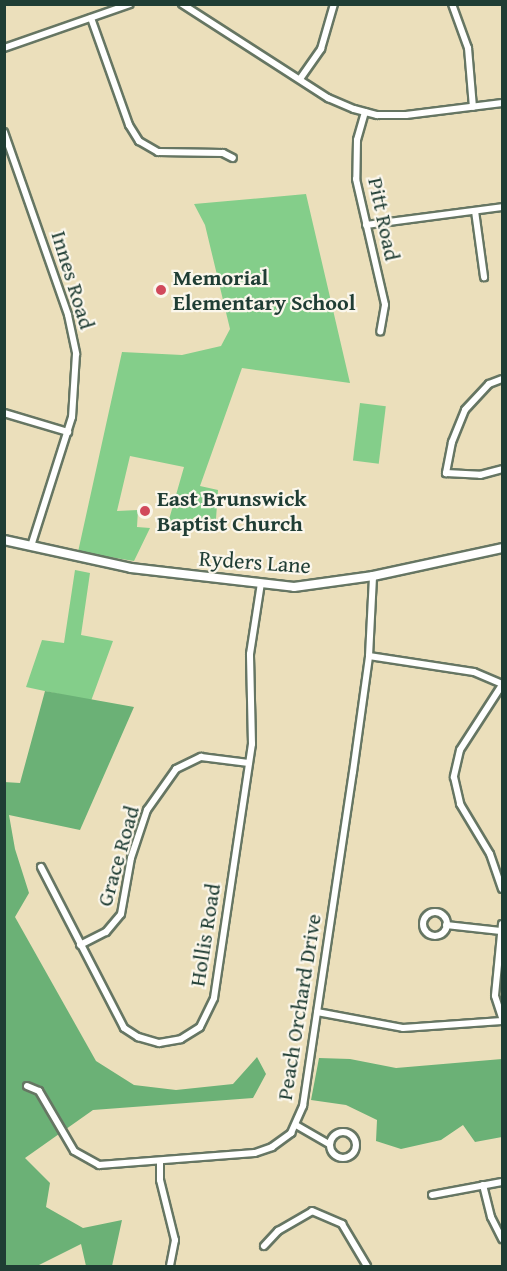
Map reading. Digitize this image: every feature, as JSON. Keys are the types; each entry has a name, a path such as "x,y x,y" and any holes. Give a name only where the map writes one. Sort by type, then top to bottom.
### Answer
{"main road":[{"name":"Ryders Lane","path":"4,540 56,555 131,568 294,587 373,576 502,548"}],"street":[{"path":"4,48 130,4"},
{"path":"182,4 328,98 365,112 406,115 502,103"},
{"path":"300,79 321,50 334,4"},
{"path":"452,4 468,48 472,107"},
{"path":"91,18 129,125 139,141 158,152 223,153 233,158"},
{"name":"Pitt Road","path":"365,112 357,140 356,178 385,305 380,332"},
{"name":"Innes Road","path":"4,132 73,334 77,376 68,432 31,546"},
{"path":"366,225 502,207"},
{"path":"475,211 484,277"},
{"path":"502,379 489,384 465,410 452,442 446,474 480,475 502,469"},
{"path":"4,413 68,432"},
{"name":"Peach Orchard Drive","path":"27,1086 39,1091 66,1142 89,1163 160,1161 261,1151 282,1141 296,1125 303,1106 369,656 373,576"},
{"name":"Hollis Road","path":"41,867 114,1014 133,1035 148,1041 170,1042 200,1027 214,998 249,763 254,718 250,654 261,583"},
{"path":"369,656 474,672 502,685 460,750 454,777 460,804 495,864 502,889"},
{"name":"Grace Road","path":"80,945 106,932 121,914 131,858 147,810 176,768 201,756 249,763"},
{"path":"317,1012 393,1028 502,1019 495,996 502,927 446,925"},
{"path":"296,1125 330,1145 335,1156 343,1158 354,1153 356,1146 351,1135 343,1132 334,1135 330,1145"},
{"path":"160,1161 160,1180 175,1240 171,1266"},
{"path":"432,1195 502,1182"},
{"path":"483,1185 491,1217 502,1239"},
{"path":"264,1246 278,1232 312,1211 342,1224 367,1266"}],"green space":[{"path":"306,194 350,383 242,368 200,486 218,490 216,519 193,518 188,532 166,530 184,467 130,456 117,511 138,510 137,527 150,528 134,561 78,552 122,352 182,355 221,346 230,329 205,225 194,204"},
{"path":"360,403 386,406 379,464 353,461"},
{"path":"75,570 90,573 81,635 113,641 91,701 26,687 42,640 64,643"},
{"path":"45,691 134,707 80,830 9,815 15,849 29,893 15,917 96,1061 134,1085 176,1090 233,1084 257,1057 266,1074 253,1098 93,1110 25,1158 50,1183 46,1207 83,1228 122,1220 112,1266 86,1266 81,1244 37,1266 5,1266 4,782 20,783"},
{"path":"319,1058 350,1059 396,1068 502,1059 502,1137 475,1142 463,1125 441,1140 401,1149 376,1141 377,1120 346,1105 311,1100"}],"place":[{"name":"Memorial Elementary School","path":"161,290"},
{"name":"East Brunswick Baptist Church","path":"145,511"}]}
